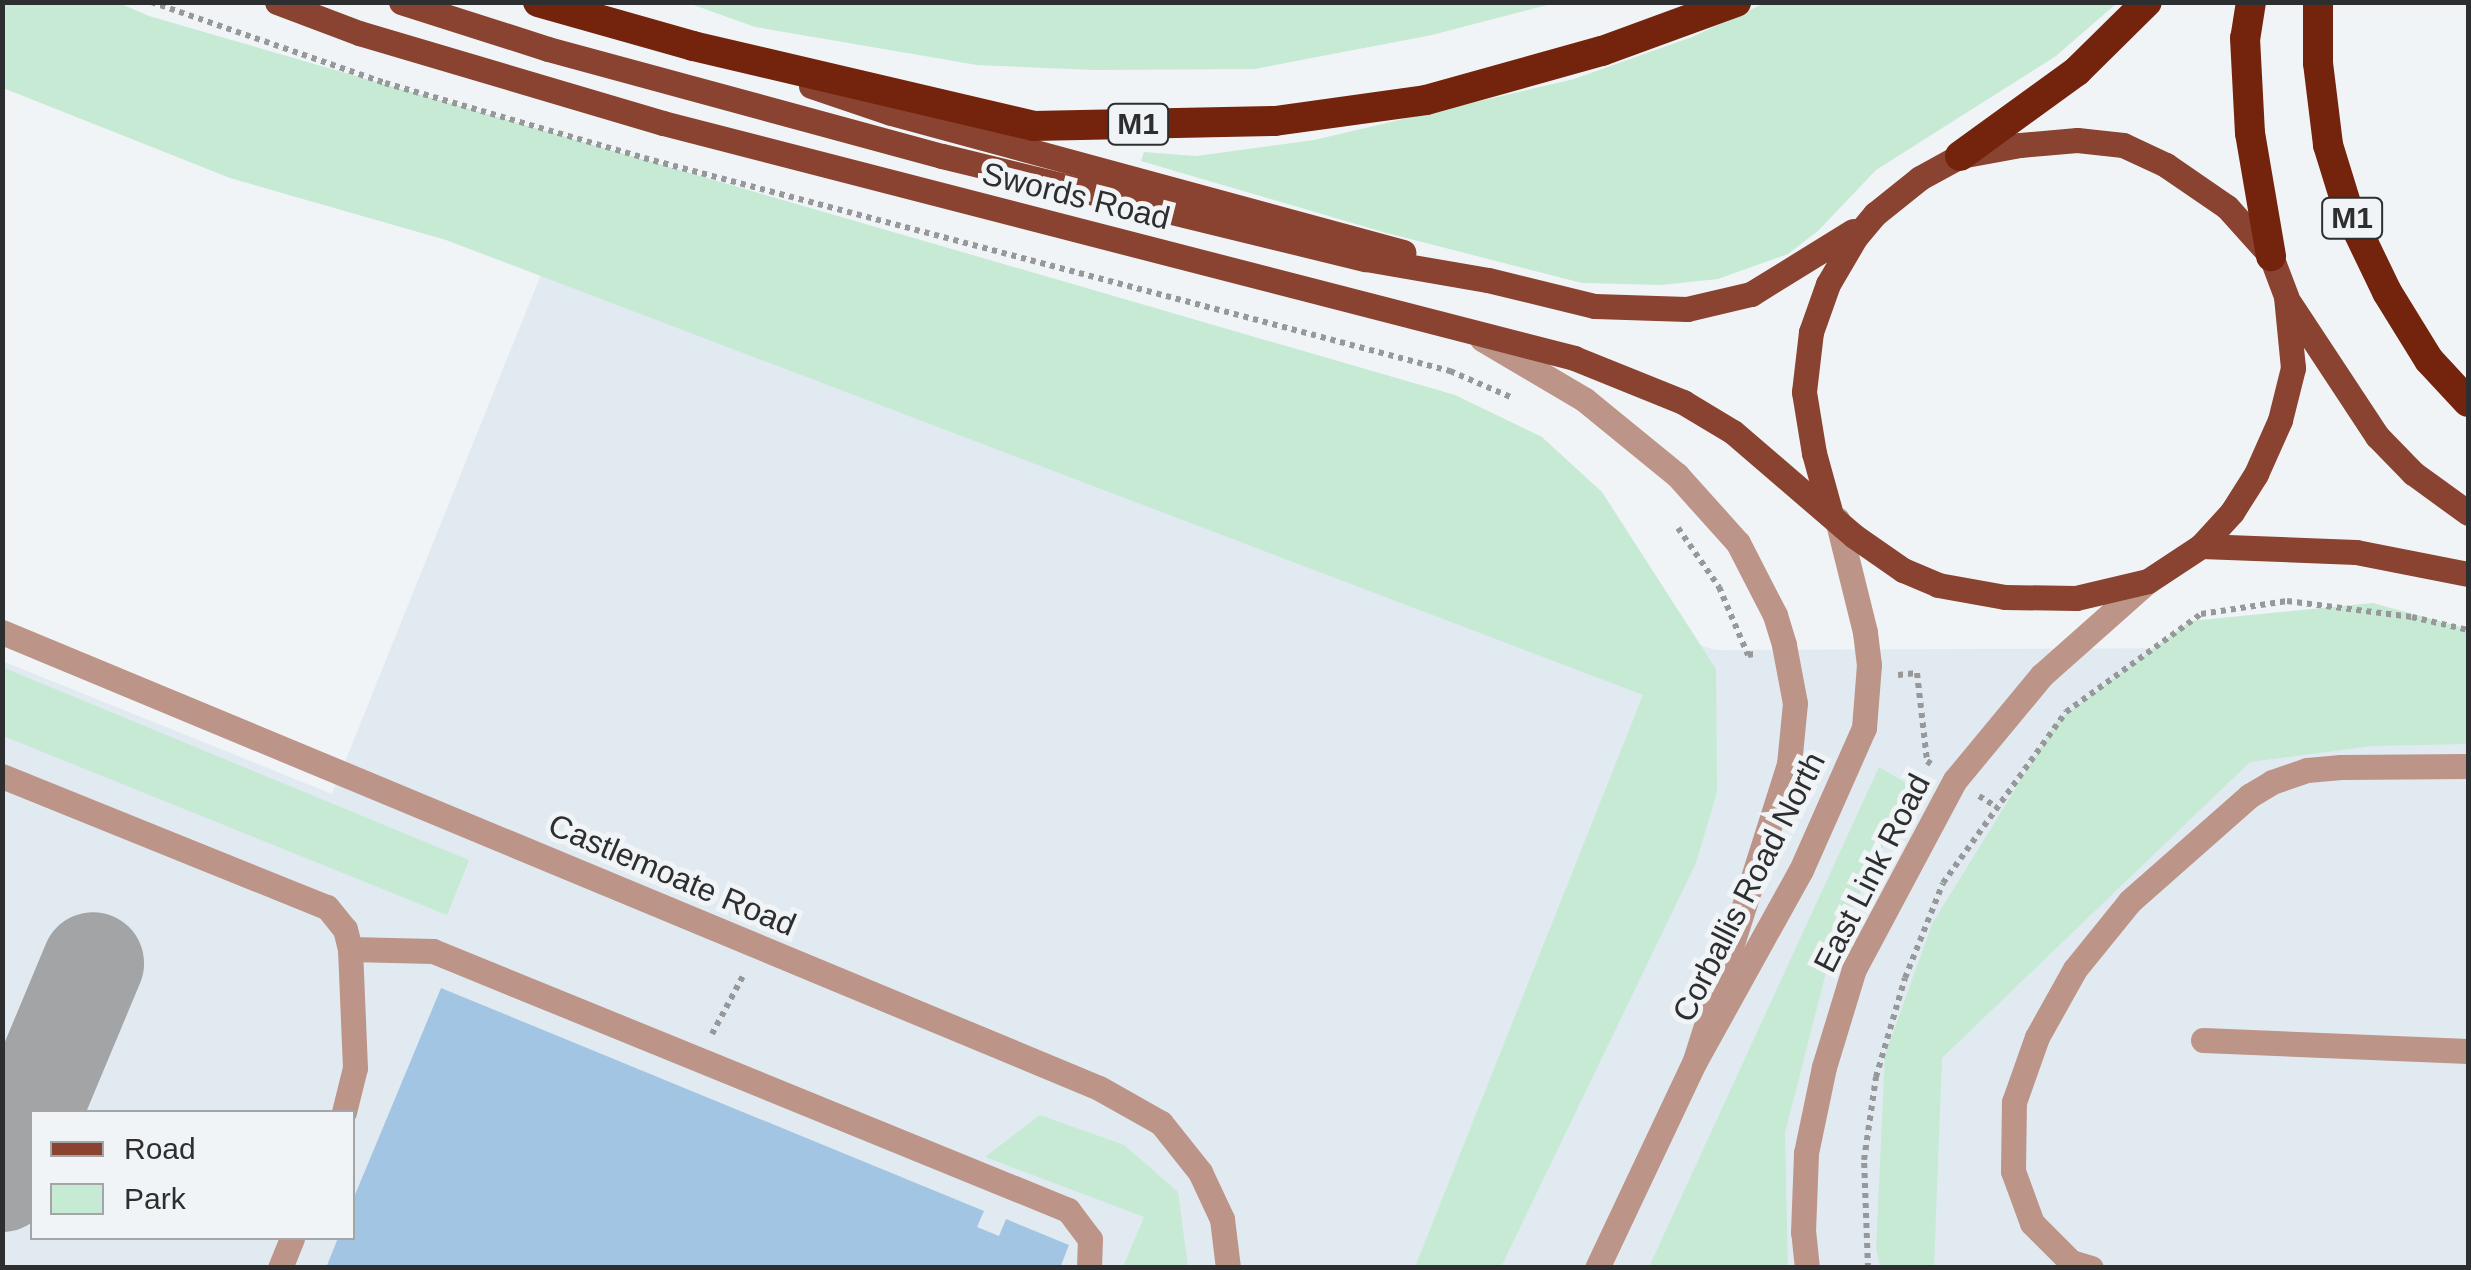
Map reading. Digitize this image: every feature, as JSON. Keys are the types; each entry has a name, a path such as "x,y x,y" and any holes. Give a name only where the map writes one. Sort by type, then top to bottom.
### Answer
{"highway":[{"name":"M1","path":"538,2 693,46 1033,126 1275,120 1426,100 1602,51 1736,2"},
{"path":"1960,156 2077,71 2147,2"},
{"path":"2251,2 2245,38 2250,133 2271,256"},
{"name":"M1","path":"2318,2 2318,64 2328,145 2349,213 2387,292 2429,360 2468,402"}],"main road":[{"name":"Swords Road","path":"277,2 360,33 663,123 1456,324 1574,358 1683,402 1733,432 1880,555 1938,586 2005,597 2076,598 2148,581"},
{"name":"Swords Road","path":"402,2 548,49 942,156 1366,258 1474,276 1595,306 1688,309 1752,294 1837,245 1920,178 1960,156"},
{"path":"693,46 891,113 1370,242 1474,276"},
{"path":"1960,156 2077,140 2123,145 2166,165 2227,207 2271,256 2286,296 2376,436 2413,472 2468,512"},
{"path":"1834,515 1814,453 1804,392 1811,332 1828,284 1875,214"},
{"path":"2148,581 2201,546 2232,512 2256,474 2280,420 2292,368 2286,296"},
{"path":"2201,546 2356,552 2468,574"}],"street":[{"path":"1456,324 1585,400 1677,474 1738,543 1775,615 1795,703 1789,764 1695,1061"},
{"name":"Corballis Road North","path":"1598,1268 1695,1061 1801,870 1864,728 1869,665 1865,632 1834,515"},
{"name":"East Link Road","path":"1807,1268 1802,1232 1806,1153 1824,1067 1854,970 1955,780 2042,675 2148,581"},
{"name":"Castlemoate Road","path":"2,632 1100,1088 1162,1123 1200,1172 1222,1219 1228,1268"},
{"path":"2091,1268 2072,1262 2032,1223 2013,1170 2014,1102 2038,1037 2075,970 2130,901 2248,796 2272,782 2307,770 2341,767 2468,766"},
{"path":"2,776 327,906 346,929 350,949 356,1068 345,1110"},
{"path":"350,949 433,951 1068,1210 1090,1239 1089,1268"},
{"path":"2203,1040 2468,1051"},
{"path":"280,1268 291,1240"}],"path":[{"path":"151,2 403,88 644,158 1450,371 1526,403"},
{"path":"1668,514 1719,587 1748,655 1757,653"},
{"path":"1868,1268 1864,1160 1876,1077 1905,978 1943,883 2066,712 2201,614 2288,602 2412,617 2468,630"},
{"path":"1902,675 1916,672 1928,761 1933,765"},
{"path":"698,1059 739,986"}],"shaded area":[{"path":"546,262 932,377 1715,650 2449,647 2468,652 2468,1267 3,1267 2,661 332,794"}],"green space":[{"path":"2,3 119,3 149,16 1455,395 1542,437 1602,492 1716,669 1717,792 1696,863 1501,1267 1415,1267 1643,695 446,240 230,178 3,88"},
{"path":"688,3 1555,3 1432,35 1255,69 1094,70 977,65 755,27"},
{"path":"1765,3 2117,3 2056,56 1876,170 1818,231 1788,254 1718,279 1661,285 1582,283 1383,232 1141,161 1144,152 1196,156 1314,140 1574,79 1692,37"},
{"path":"2373,603 2468,629 2468,744 2373,746 2250,762 1942,1058 1934,1267 1880,1267 1876,1248 1885,1055 1932,924 2057,721 2190,621"},
{"path":"2,667 469,860 447,915 3,736"},
{"path":"1879,767 1913,787 1832,949 1785,1133 1788,1267 1649,1267"},
{"path":"1040,1115 1124,1145 1178,1192 1188,1267 1123,1267 1144,1217 985,1157"}],"building":[{"path":"441,988 984,1211 977,1227 999,1236 1006,1219 1069,1245 1060,1268 326,1268 337,1240 355,1240 355,1195"}],"taxiway":[{"path":"32,1110 93,963"},
{"path":"2,1181 30,1114"}]}
